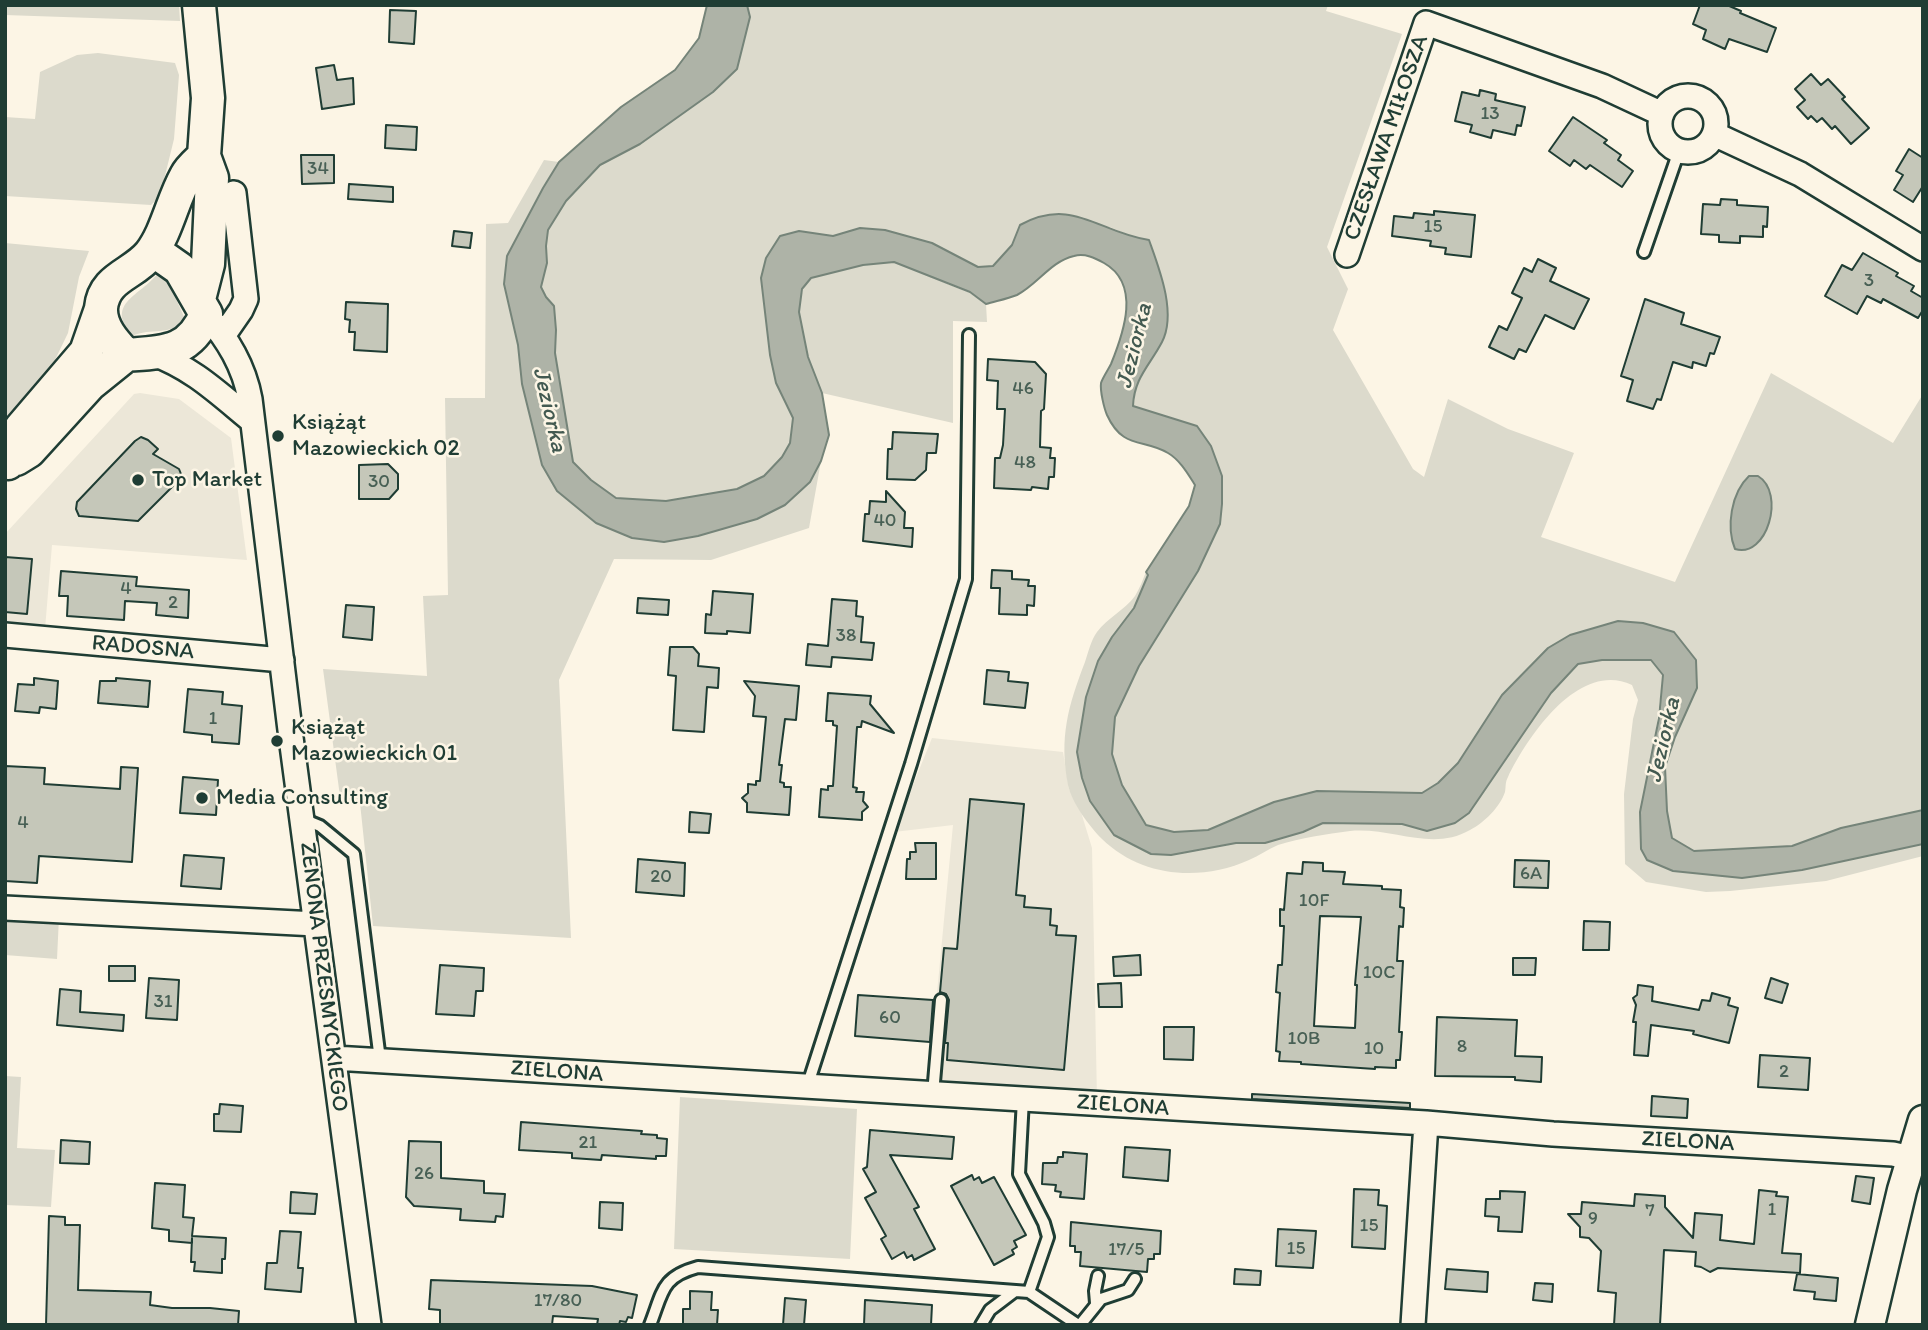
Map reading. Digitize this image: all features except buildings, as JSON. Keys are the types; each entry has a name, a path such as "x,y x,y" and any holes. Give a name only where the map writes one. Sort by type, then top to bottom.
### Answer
{"main road":[{"path":"7,465 29,451 90,384 138,354 169,351 186,343 210,316 208,264 212,178 204,156 208,97 199,5"},
{"path":"7,465 21,428 86,352 104,296 113,281 142,263 153,250 187,174 204,156"},
{"path":"153,250 180,269 210,316"},
{"path":"101,309 107,332 138,354"}],"street":[{"name":"CZESŁAWA MIŁOSZA","path":"1347,255 1426,23 1602,86 1662,114"},
{"path":"1681,97 1698,98 1712,109 1715,117 1714,134 1701,149 1692,152 1679,151 1666,141 1662,133 1662,114 1673,101 1681,97"},
{"path":"1714,134 1800,174 1923,249"},
{"path":"210,316 242,310 246,299 234,193"},
{"name":"ZENONA PRZESMYCKIEGO","path":"210,316 241,364 247,381 369,1325"},
{"path":"138,354 194,374 215,388 251,420"},
{"name":"RADOSNA","path":"5,635 282,660"},
{"path":"5,908 316,924"},
{"name":"ZIELONA","path":"334,1058 1427,1124 1578,1136 1893,1154 1911,1158"},
{"path":"1870,1325 1911,1158 1923,1120"},
{"path":"1412,1325 1427,1124"}],"lane":[{"path":"1644,252 1679,151"},
{"path":"807,1087 919,738 966,579 969,335"},
{"path":"302,819 320,826 354,854 380,1060"},
{"path":"933,1094 941,1000"},
{"path":"1023,1099 1019,1174 1047,1228 1048,1237 1028,1292"},
{"path":"650,1325 668,1280 681,1272 698,1267 1028,1292 1079,1325 1096,1303 1108,1295 1128,1290 1135,1279"},
{"path":"1096,1303 1098,1276"},
{"path":"981,1325 990,1310 1015,1291"}],"shaded area":[{"path":"5,5 179,5 180,21 5,15"},
{"path":"747,5 1328,5 1326,11 1402,34 1327,247 1348,289 1333,330 1413,469 1424,477 1448,399 1508,429 1574,453 1541,537 1675,582 1771,373 1893,443 1923,394 1923,810 1841,828 1792,846 1694,851 1672,838 1667,811 1665,767 1696,660 1548,648 1502,695 1458,763 1438,783 1422,793 1317,791 1208,830 1174,832 1146,825 1122,785 1112,754 1115,717 1139,666 1198,571 1220,524 1222,476 1211,446 1197,426 1133,406 1139,380 1162,342 1166,330 1167,304 1149,240 1135,238 1110,227 1020,225 1012,245 993,266 978,267 932,243 860,228 833,236 819,235 766,258 761,278 770,355 776,383 793,418 790,443 782,457 764,476 737,489 666,501 616,498 591,480 573,462 555,353 554,306 541,287 547,264 548,230 566,201 600,165 640,144 713,92 750,18"},
{"path":"98,53 175,63 179,75 174,139 160,196 151,205 5,196 5,117 35,119 40,72 77,55"},
{"path":"544,160 559,162 542,188 507,256 504,284 518,345 522,384 542,465 557,490 735,524 763,516 786,503 805,486 821,461 809,528 711,560 614,559 559,680 571,938 373,926 360,803 341,804 323,669 427,676 423,596 448,595 445,398 485,398 486,224 508,223"},
{"path":"5,243 89,251 79,277 68,333 53,364 5,421"},
{"path":"894,262 970,293 986,304 987,322 953,321 953,423 822,393 810,362 800,317 804,287 816,276 825,273"},
{"path":"157,274 169,283 185,319 167,330 132,336 124,325 124,307"},
{"path":"134,394 179,399 231,438 247,560 52,545 45,629 5,626 5,534"},
{"path":"1146,572 1148,574 1134,608 1098,661 1086,697 1077,752 1090,800 1114,834 1151,854 1171,855 1236,843 1266,843 1323,823 1403,824 1427,831 1455,823 1469,813 1551,693 1578,664 1602,660 1651,660 1663,675 1641,849 1742,878 1802,870 1923,844 1923,856 1826,881 1730,891 1706,892 1646,882 1625,864 1624,794 1633,719 1638,700 1632,685 1612,680 1593,683 1575,692 1558,706 1528,742 1507,779 1503,798 1495,809 1475,827 1456,836 1426,839 1381,832 1350,831 1278,845 1249,860 1211,871 1191,873 1153,868 1118,852 1102,839 1087,821 1070,792 1064,752 1070,708 1093,639 1101,627 1135,596"},
{"path":"932,738 1063,752 1069,789 1081,812 1092,848 1097,1099 928,1088 953,825 894,832"},
{"path":"5,913 59,917 57,959 5,955"},
{"path":"5,1076 21,1077 17,1148 55,1150 51,1207 5,1205"},
{"path":"680,1097 857,1109 850,1259 674,1249"}],"water":[{"name":"Jeziorka","path":"707,5 747,5 750,17 737,69 713,92 640,144 600,165 566,201 548,230 547,263 541,287 554,306 555,353 573,462 591,480 616,498 666,501 737,489 764,476 782,457 790,443 793,418 776,383 761,278 766,258 780,236 799,231 833,236 860,228 885,230 932,243 978,267 993,266 1012,245 1020,225 1039,217 1071,215 1149,240 1165,291 1168,318 1162,342 1136,387 1133,406 1197,426 1211,446 1222,476 1220,524 1198,571 1139,666 1115,717 1112,754 1122,785 1146,825 1174,832 1208,830 1274,802 1317,791 1422,793 1438,783 1458,763 1502,695 1548,648 1570,635 1618,621 1643,623 1674,632 1696,660 1697,688 1665,767 1667,811 1672,838 1694,851 1792,846 1841,828 1923,810 1923,844 1802,870 1742,878 1673,871 1647,860 1641,849 1640,812 1659,718 1663,675 1651,660 1602,660 1578,664 1551,693 1469,813 1455,823 1427,831 1402,824 1323,823 1265,843 1236,843 1171,855 1151,854 1114,835 1090,801 1082,778 1077,752 1086,697 1098,661 1134,608 1148,575 1146,572 1189,506 1195,485 1172,456 1159,448 1134,442 1120,434 1107,415 1101,383 1121,338 1126,296 1123,283 1115,272 1104,263 1086,256 1078,255 1066,259 1017,295 986,304 970,292 894,262 863,265 811,278 802,289 799,312 808,357 822,393 829,435 821,461 810,482 785,505 757,519 698,536 664,542 632,538 596,523 557,491 542,465 522,384 518,345 504,284 507,256 559,162 621,107 675,70 699,38"},
{"path":"1749,476 1758,476 1766,484 1771,496 1769,523 1756,544 1746,549 1735,549 1731,531 1732,511 1738,491"}],"place":[{"name":"Książąt Mazowieckich 02","path":"278,436"},
{"name":"Top Market","path":"138,480"},
{"name":"Książąt Mazowieckich 01","path":"277,741"},
{"name":"Media Consulting","path":"202,798"}]}
